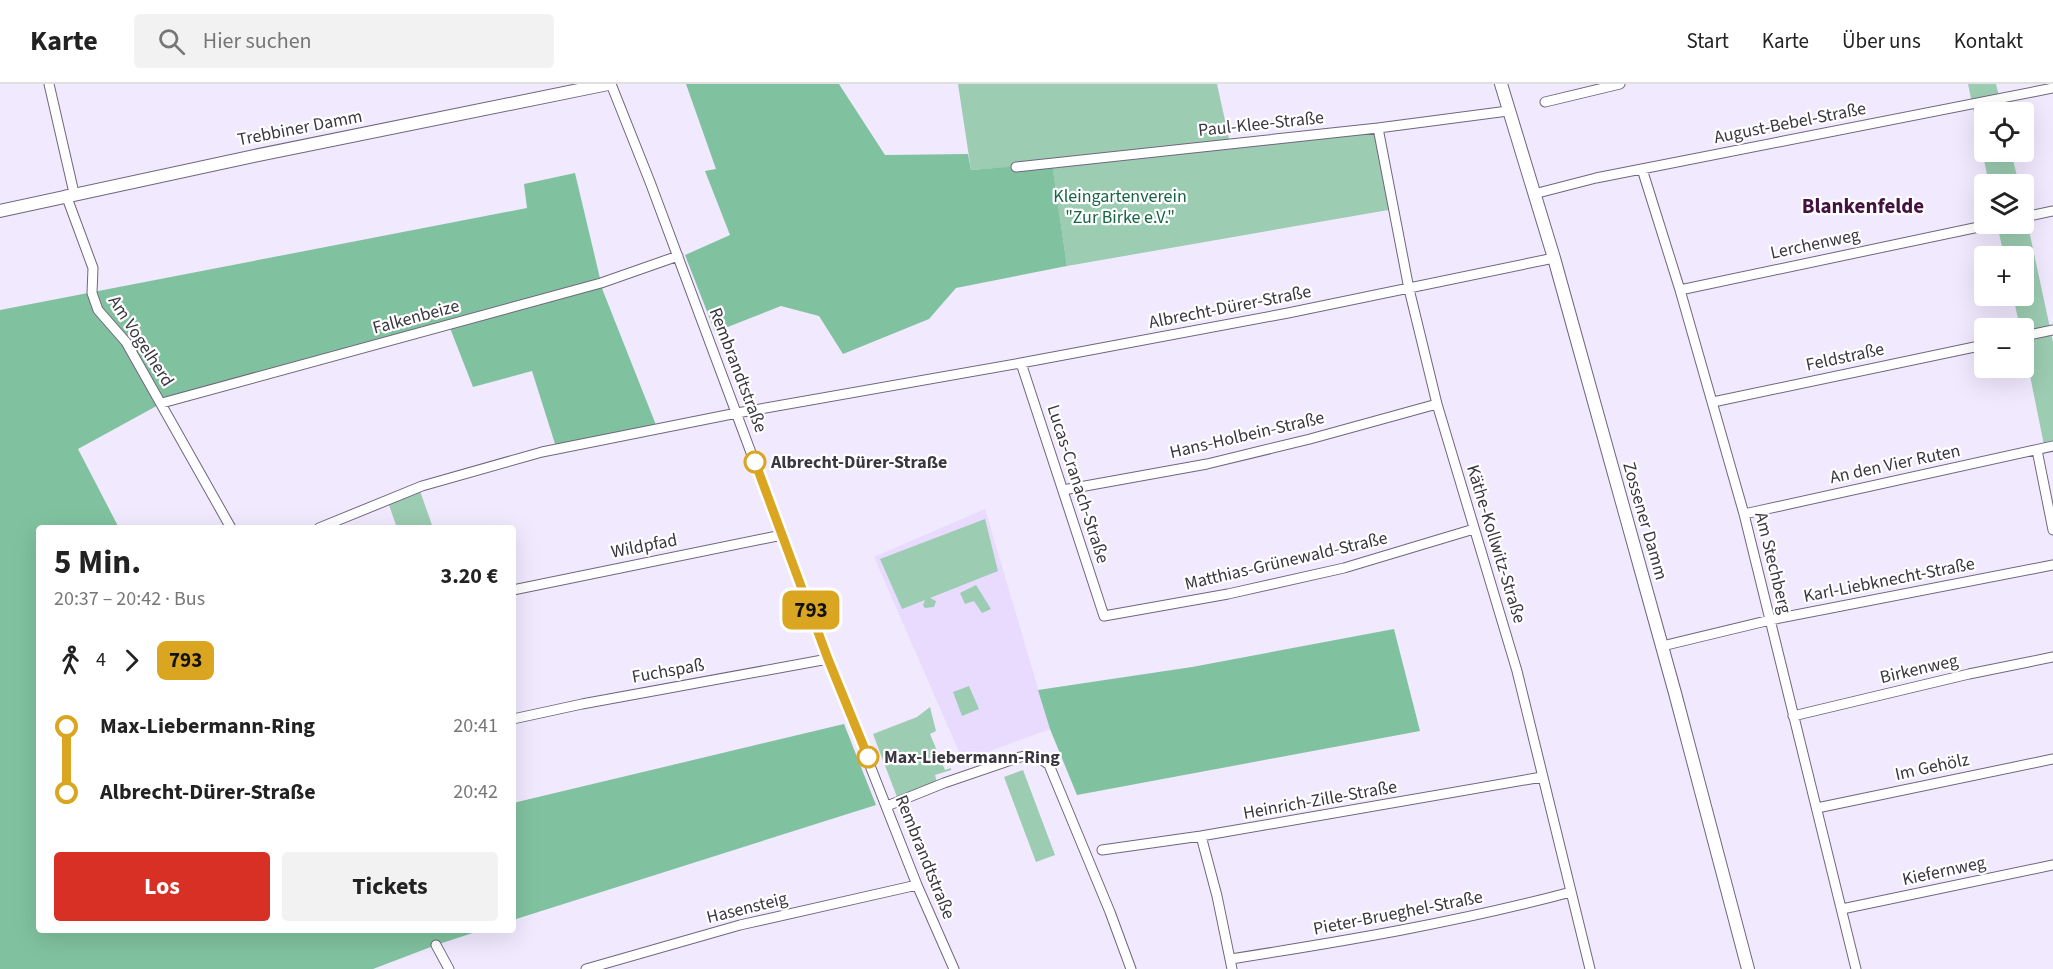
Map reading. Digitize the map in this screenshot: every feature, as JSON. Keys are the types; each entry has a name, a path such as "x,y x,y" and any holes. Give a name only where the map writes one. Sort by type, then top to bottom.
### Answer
{"main road":[{"name":"Trebbiner Damm","path":"0,211 70,194 609,84"},
{"name":"Zossener Damm","path":"1501,84 1554,258 1662,646 1748,969"}],"street":[{"name":"Am Vogelherd","path":"49,84 70,194 93,268 92,293 98,310 126,342 229,525"},
{"name":"Rembrandtstraße","path":"609,84 678,256 828,659 917,885 954,969"},
{"path":"1545,102 1620,84"},
{"name":"August-Bebel-Straße","path":"1534,194 1573,183 2053,88"},
{"name":"Paul-Klee-Straße","path":"1016,167 1378,128 1508,111"},
{"name":"Käthe-Kollwitz-Straße","path":"1378,128 1409,289 1437,404 1517,671 1590,969"},
{"name":"Am Stechberg","path":"1642,169 1680,290 1744,514 1856,969"},
{"path":"2034,215 2053,211"},
{"name":"Lerchenweg","path":"1680,290 1974,228"},
{"name":"Falkenbeize","path":"162,403 601,283 678,256"},
{"name":"Albrecht-Dürer-Straße","path":"326,525 422,486 542,452 737,412 1021,363 1409,289 1554,258"},
{"path":"2034,334 2053,330"},
{"name":"Feldstraße","path":"1713,402 1974,347"},
{"name":"Lucas-Cranach-Straße","path":"1021,363 1104,616"},
{"name":"Hans-Holbein-Straße","path":"1063,490 1207,464 1310,439 1437,404"},
{"name":"An den Vier Ruten","path":"1744,514 2053,446"},
{"path":"2037,450 2053,530"},
{"name":"Matthias-Grünewald-Straße","path":"1104,616 1228,594 1344,568 1474,529"},
{"name":"Wildpfad","path":"516,589 782,535"},
{"name":"Karl-Liebknecht-Straße","path":"1662,646 1770,620 2053,565"},
{"name":"Birkenweg","path":"1792,716 1969,674 2053,657"},
{"name":"Fuchspaß","path":"516,718 828,659"},
{"path":"887,806 944,783 1020,757 1029,755 1041,758 1049,765 1131,969"},
{"name":"Im Gehölz","path":"1817,808 2053,759"},
{"name":"Heinrich-Zille-Straße","path":"1102,850 1201,836 1542,777"},
{"path":"1201,836 1231,964"},
{"name":"Kiefernweg","path":"1842,909 2053,866"},
{"name":"Hasensteig","path":"586,969 740,925 917,885"},
{"name":"Pieter-Brueghel-Straße","path":"1231,964 1504,910 1571,892"},
{"path":"436,945 449,969"}],"shaded area":[{"path":"985,509 1050,729 963,761 874,557"}],"green space":[{"path":"686,84 839,84 885,155 968,154 971,170 1052,163 1067,266 956,288 929,319 843,354 819,316 781,306 715,332 685,255 730,235 705,171 716,169"},
{"name":"Kleingartenverein \"Zur Birke e.V.\"","path":"958,84 1217,84 1230,143 1378,128 1394,209 1067,266 1052,164 971,170"},
{"path":"1968,84 1996,84 2000,102 1974,102 1974,113"},
{"path":"1984,162 2014,162 2016,174 1987,174"},
{"path":"575,173 603,291 656,425 556,447 532,371 473,387 450,328 162,403 78,449 117,525 36,525 36,933 473,933 373,969 0,969 0,310 527,208 524,184"},
{"path":"1999,234 2030,234 2032,246 2002,246"},
{"path":"2034,254 2053,342 2053,443 2044,445 2030,378 2034,378 2034,318 2018,318 2015,306 2034,306"},
{"path":"420,491 432,525 396,525 388,502"},
{"path":"985,519 998,571 930,598 936,601 934,607 925,608 923,605 925,600 902,609 880,559"},
{"path":"976,585 991,609 982,613 974,601 965,604 960,593"},
{"path":"1394,629 1420,731 1077,795 1050,729 1038,690 1192,667"},
{"path":"969,686 979,709 962,716 953,692"},
{"path":"930,707 936,731 930,734 945,770 951,768 951,770 935,775 937,783 897,797 873,734 917,717"},
{"path":"844,724 876,805 516,919 516,802"},
{"path":"1023,770 1055,855 1036,862 1004,777"}],"bus line":[{"name":"793","path":"755,462 828,659 868,757"}],"place":[{"name":"Albrecht-Dürer-Straße","path":"755,462"},
{"name":"Max-Liebermann-Ring","path":"868,757"}],"district":[{"name":"Blankenfelde","path":"1863,206"}]}
